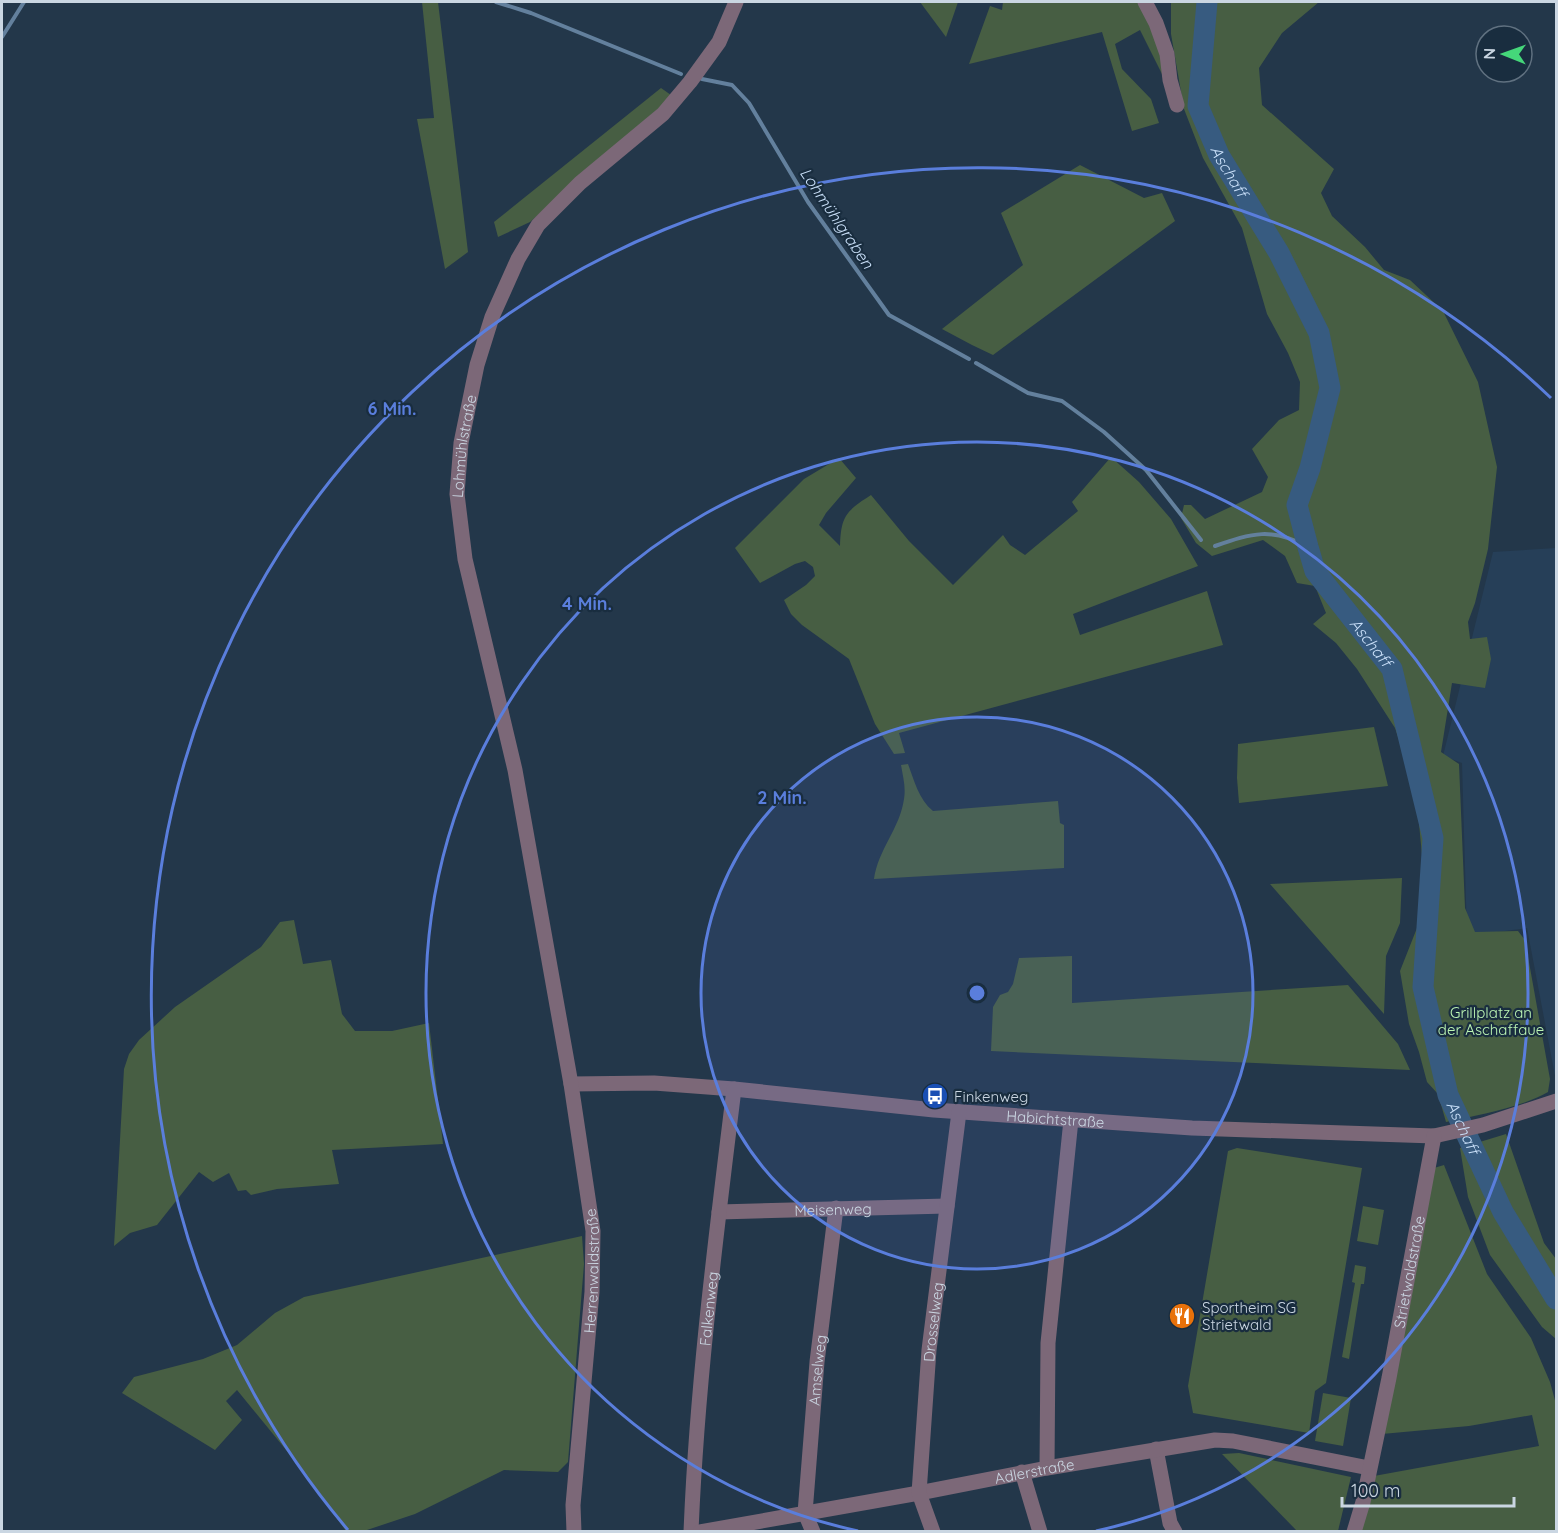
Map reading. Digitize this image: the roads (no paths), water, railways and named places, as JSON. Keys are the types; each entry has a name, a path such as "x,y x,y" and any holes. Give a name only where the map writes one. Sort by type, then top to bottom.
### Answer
{"street":[{"name":"Lohmühlstraße","path":"551,977 515,770 465,559 457,494 465,416 477,365 492,317 518,259 538,225 580,183 663,114 719,42 736,2"},
{"path":"1145,2 1156,23 1167,54 1170,80 1177,105"},
{"name":"Herrenwaldstraße","path":"551,977 571,1084 593,1231 592,1292 573,1505 574,1532"},
{"name":"Habichtstraße","path":"571,1084 654,1083 959,1112 1192,1128 1434,1136"},
{"name":"Falkenweg","path":"691,1532 694,1459 734,1089"},
{"path":"1434,1136 1483,1125 1557,1101"},
{"name":"Drosselweg","path":"933,1532 919,1493 929,1350 959,1112"},
{"path":"1047,1468 1048,1342 1071,1120"},
{"name":"Strietwaldstraße","path":"1354,1532 1363,1502 1408,1281 1434,1136"},
{"name":"Meisenweg","path":"719,1212 947,1206"},
{"name":"Amselweg","path":"813,1532 805,1513 817,1362 836,1208"},
{"name":"Adlerstraße","path":"700,1532 1022,1472 1215,1440 1233,1441 1369,1468"},
{"path":"1156,1449 1170,1523 1175,1532"},
{"path":"1022,1472 1040,1532"}],"waterway":[{"path":"2,37 24,2"},
{"name":"Lohmühlgraben","path":"496,2 531,13 681,74"},
{"name":"Aschaff","path":"1207,2 1198,106 1219,155 1279,253 1319,333 1330,388 1310,468 1297,505 1308,547 1315,571 1392,669 1433,838 1423,987 1448,1095 1503,1212 1556,1299"},
{"name":"Lohmühlgraben","path":"702,79 732,85 749,103 808,202 889,315 969,359"},
{"name":"Lohmühlgraben","path":"976,363 1028,393 1062,401 1104,432 1146,470 1201,540"},
{"name":"Lohmühlgraben","path":"1215,546 1251,535 1273,534 1308,547"}],"place":[{"name":"Finkenweg","path":"935,1096"},
{"name":"Sportheim SG Strietwald","path":"1182,1316"}],"park label":[{"name":"Grillplatz an der Aschaffaue","path":"1491,1020"}]}
